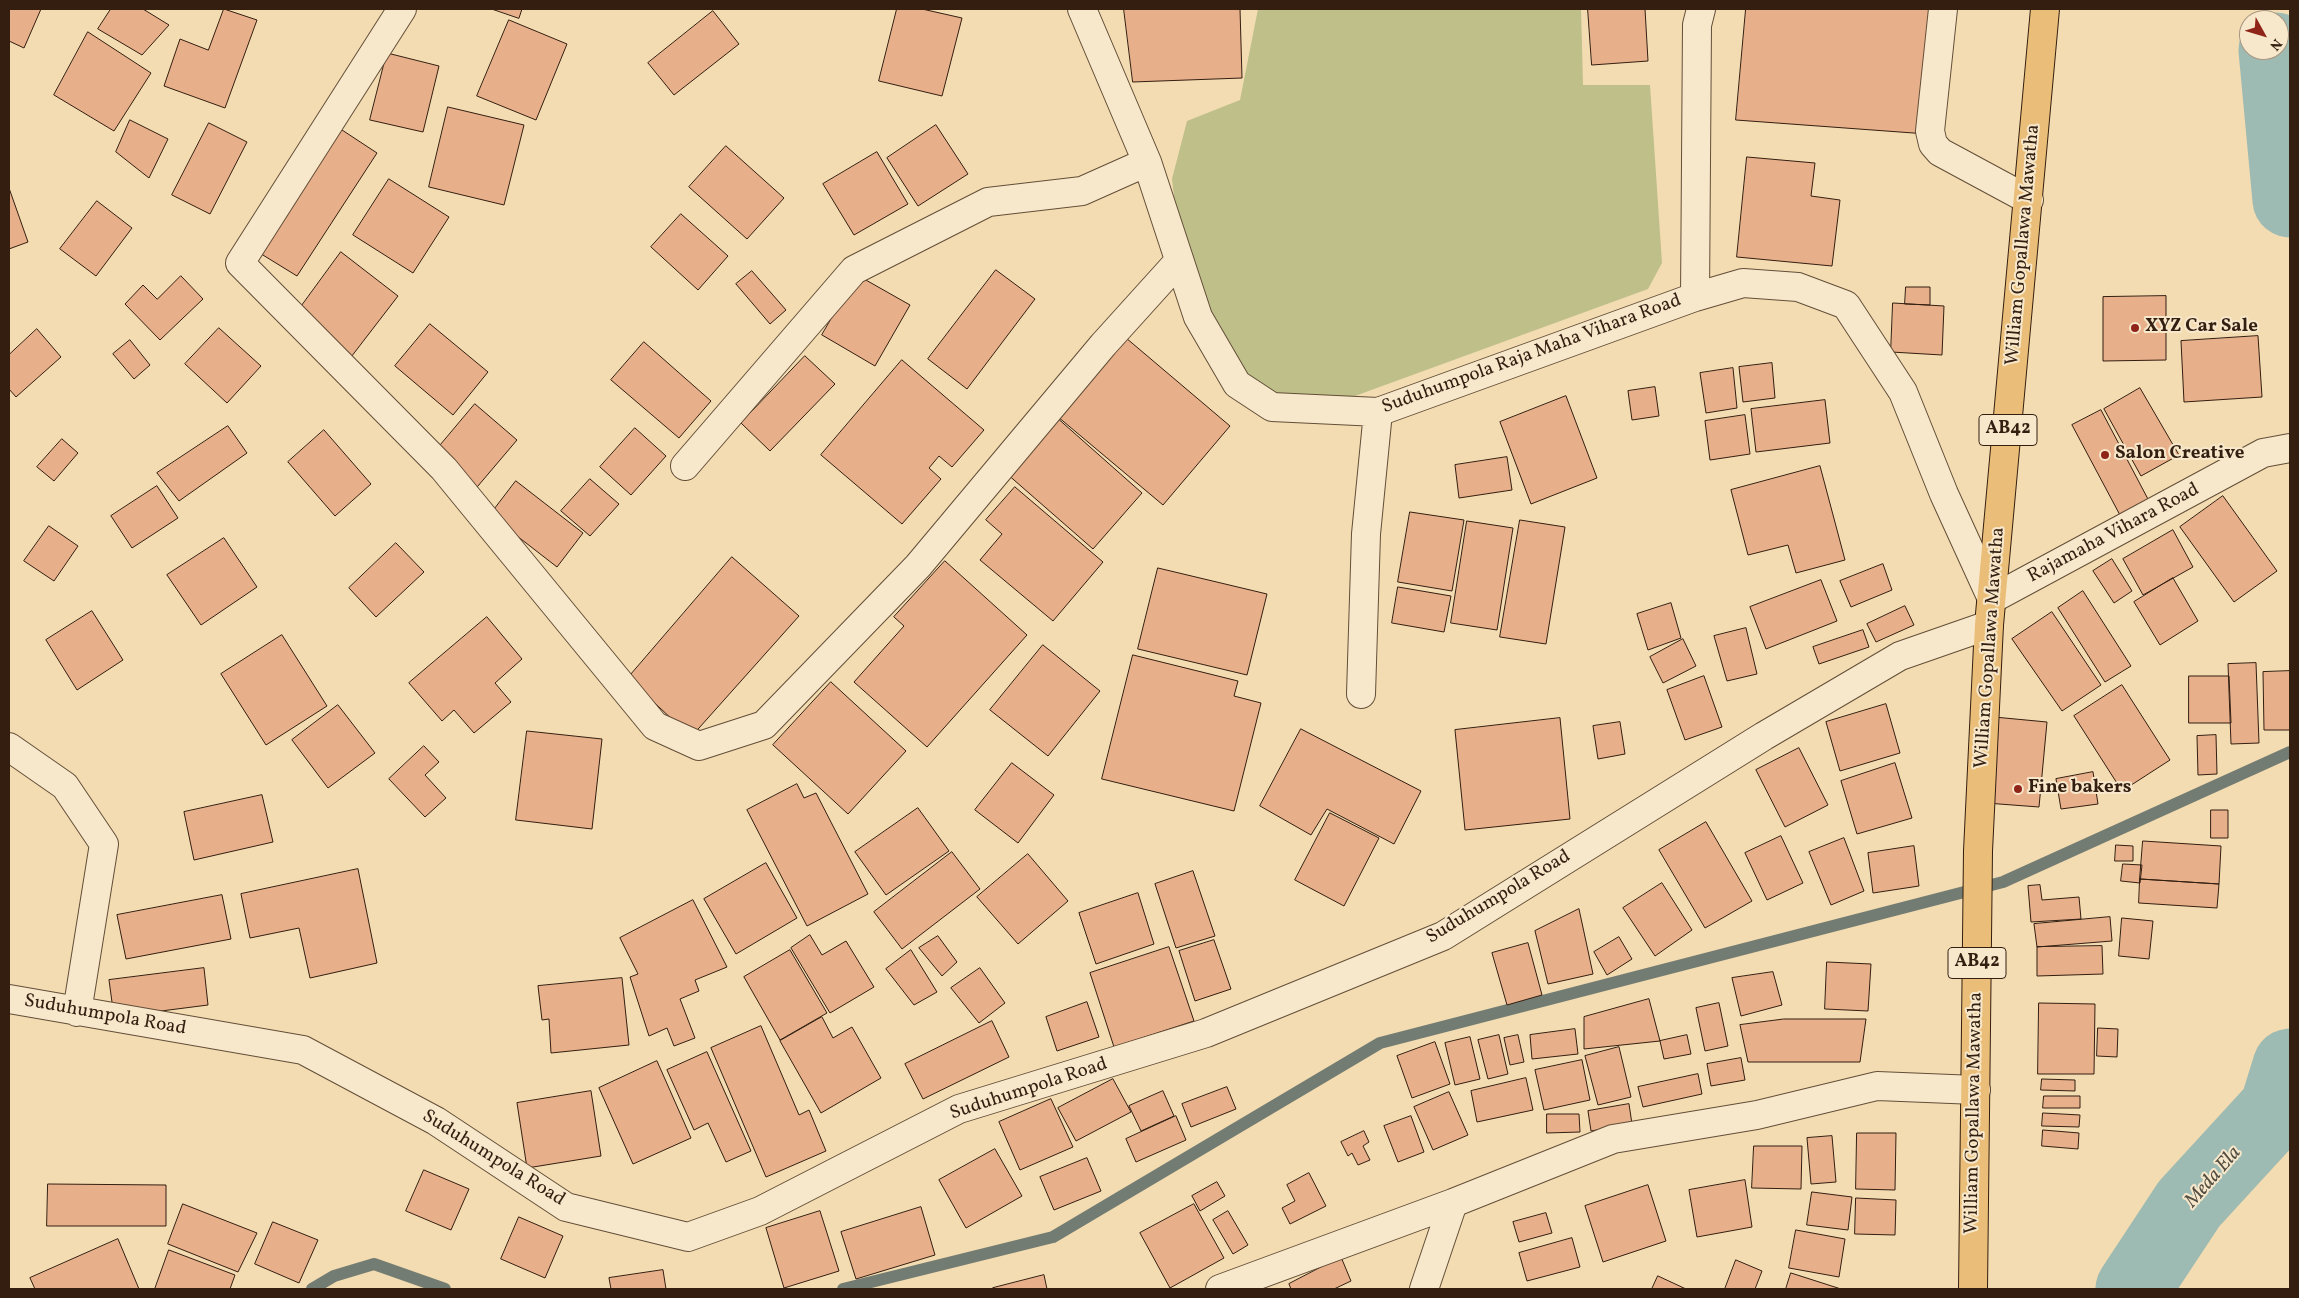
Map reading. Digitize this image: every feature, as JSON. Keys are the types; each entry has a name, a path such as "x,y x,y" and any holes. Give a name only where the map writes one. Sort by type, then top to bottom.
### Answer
{"main road":[{"name":"William Gopallawa Mawatha","path":"1973,1289 1978,851 1991,612 2045,9"}],"street":[{"path":"402,9 240,263 444,469 655,726 699,746 764,726 918,566 1103,345 1178,262"},
{"name":"Suduhumpola Raja Maha Vihara Road","path":"1082,9 1146,162 1178,262 1198,316 1237,384 1272,406 1378,412 1695,297 1743,283 1798,287 1846,305 1903,392 1991,612"},
{"path":"1695,297 1697,25 1701,9"},
{"path":"1942,9 1930,131 1933,144 1940,152 2029,200"},
{"path":"685,466 854,270 988,202 1082,191 1146,162"},
{"path":"1361,694 1366,534 1378,412"},
{"name":"Rajamaha Vihara Road","path":"1991,612 2263,453 2285,448"},
{"name":"Suduhumpola Road","path":"9,999 303,1050 436,1121 566,1207 688,1237 760,1211 959,1109 1206,1033 1443,936 1764,736 1900,656 1991,612"},
{"path":"9,747 65,786 104,844 77,1012"},
{"path":"1225,1289 1453,1203 1613,1139 1757,1115 1877,1086 1976,1082"},
{"path":"1424,1289 1453,1203"}],"green space":[{"path":"1258,9 1581,9 1583,85 1650,85 1662,263 1648,289 1333,404 1267,396 1187,310 1172,179 1187,121 1240,100"}],"building":[{"path":"9,9 41,9 24,48 9,41"},
{"path":"111,9 143,9 169,25 142,55 98,29"},
{"path":"224,9 257,20 225,108 164,86 180,39 208,50"},
{"path":"492,9 522,9 519,18"},
{"path":"897,9 922,9 962,18 942,96 879,81"},
{"path":"1124,9 1240,9 1242,78 1133,82"},
{"path":"1588,9 1645,9 1648,61 1592,65"},
{"path":"1746,9 1938,9 1927,134 1736,120"},
{"path":"713,11 739,44 674,95 648,63"},
{"path":"509,20 567,44 536,120 477,96"},
{"path":"88,32 151,73 114,131 54,95"},
{"path":"387,53 439,66 423,132 370,120"},
{"path":"448,107 524,125 504,205 429,187"},
{"path":"130,120 168,139 149,178 116,152"},
{"path":"209,123 247,142 210,214 172,195"},
{"path":"936,125 968,174 918,206 887,158"},
{"path":"339,128 377,153 297,276 258,252"},
{"path":"726,146 784,198 747,239 689,187"},
{"path":"877,152 908,204 854,235 823,184"},
{"path":"1747,157 1815,163 1811,196 1840,200 1832,266 1737,257"},
{"path":"389,179 449,217 413,273 353,235"},
{"path":"9,188 28,242 9,249"},
{"path":"97,201 132,228 96,276 60,249"},
{"path":"681,214 728,256 698,290 651,247"},
{"path":"341,252 398,296 348,361 295,315"},
{"path":"996,270 1035,299 967,389 928,359"},
{"path":"752,271 786,310 770,324 736,284"},
{"path":"857,275 910,305 875,366 822,335"},
{"path":"181,276 203,299 160,340 125,304 143,285 157,299"},
{"path":"1906,287 1930,287 1930,305 1905,304"},
{"name":"XYZ Car Sale","path":"2166,296 2166,360 2103,361 2103,297"},
{"path":"1893,303 1944,306 1942,355 1891,352"},
{"path":"430,324 488,372 453,415 395,366"},
{"path":"219,328 261,366 227,403 185,364"},
{"path":"37,329 61,357 16,397 9,389 9,355"},
{"path":"1119,332 1230,426 1163,505 1051,411"},
{"path":"2258,336 2262,397 2184,402 2181,341"},
{"path":"130,340 150,365 134,379 113,354"},
{"path":"644,342 711,401 679,438 611,380"},
{"path":"805,356 835,384 770,451 741,423"},
{"path":"902,360 984,430 952,467 939,456 929,468 941,479 902,524 821,455"},
{"path":"1772,363 1775,398 1743,402 1739,367"},
{"path":"1733,368 1737,408 1706,413 1700,373"},
{"path":"1655,387 1659,416 1632,420 1628,391"},
{"path":"2140,388 2179,455 2141,476 2104,409"},
{"path":"1566,396 1597,478 1531,504 1500,422"},
{"path":"1825,400 1830,443 1756,452 1751,409"},
{"path":"475,404 517,440 472,493 433,454"},
{"path":"2101,410 2149,501 2121,517 2072,425"},
{"path":"1745,415 1750,454 1710,460 1705,421"},
{"path":"1055,416 1142,493 1093,549 1006,473"},
{"path":"228,426 247,453 179,501 157,473"},
{"path":"635,428 666,456 631,495 600,467"},
{"path":"324,430 371,484 335,516 288,462"},
{"path":"62,439 78,453 54,481 37,467"},
{"path":"1507,457 1512,490 1459,498 1455,465"},
{"path":"1820,466 1845,560 1796,573 1788,545 1748,555 1731,490"},
{"path":"590,479 619,504 590,536 561,511"},
{"path":"516,481 583,533 557,567 490,515"},
{"path":"157,486 178,518 132,548 111,516"},
{"path":"1015,487 1103,562 1053,621 980,560 1002,534 986,520"},
{"path":"2223,496 2277,571 2234,602 2180,527"},
{"path":"1410,512 1464,520 1452,591 1398,582"},
{"path":"1520,520 1565,527 1546,644 1500,637"},
{"path":"1467,521 1513,528 1497,630 1451,623"},
{"path":"49,526 78,546 54,581 24,561"},
{"path":"2173,530 2193,567 2143,595 2123,559"},
{"path":"224,538 257,587 201,625 167,575"},
{"path":"396,543 424,572 376,617 349,588"},
{"path":"732,557 799,616 691,737 628,678"},
{"path":"2112,559 2132,591 2114,603 2093,571"},
{"path":"945,561 1027,635 927,747 854,682 904,626 894,617"},
{"path":"1883,564 1892,590 1851,607 1840,581"},
{"path":"1158,568 1267,594 1247,675 1138,649"},
{"path":"2173,578 2198,621 2160,645 2134,602"},
{"path":"1821,580 1837,621 1766,649 1750,607"},
{"path":"1398,587 1451,596 1444,632 1392,623"},
{"path":"2083,591 2131,666 2105,682 2058,608"},
{"path":"1671,603 1681,638 1648,650 1637,614"},
{"path":"1905,606 1914,625 1876,642 1867,624"},
{"path":"92,611 123,660 77,690 46,640"},
{"path":"2052,612 2101,685 2062,711 2012,639"},
{"path":"487,617 522,659 495,683 511,702 474,733 454,710 442,721 409,683"},
{"path":"1746,628 1757,674 1727,681 1714,636"},
{"path":"1863,630 1869,647 1819,664 1813,647"},
{"path":"282,635 327,706 266,745 221,674"},
{"path":"1683,639 1696,666 1663,683 1650,657"},
{"path":"1043,645 1100,691 1048,756 990,710"},
{"path":"1133,655 1238,681 1234,696 1261,703 1234,811 1102,779"},
{"path":"2256,663 2259,743 2231,744 2228,664"},
{"path":"2290,671 2290,730 2264,730 2263,672"},
{"path":"1704,676 1722,727 1685,740 1667,690"},
{"path":"2189,676 2229,676 2231,723 2189,723"},
{"path":"831,682 906,751 848,814 773,745"},
{"path":"2122,685 2170,760 2122,791 2074,716"},
{"path":"1886,704 1900,753 1840,771 1826,722"},
{"path":"338,705 375,753 328,788 292,740"},
{"path":"1994,717 2047,722 2039,807 1986,803"},
{"path":"1560,718 1570,819 1465,830 1455,730"},
{"path":"1620,722 1625,754 1598,759 1593,726"},
{"path":"1301,729 1421,791 1394,844 1327,809 1311,835 1260,806"},
{"path":"527,731 602,739 592,829 516,820"},
{"path":"2216,735 2217,774 2198,775 2197,736"},
{"path":"424,746 439,762 425,775 446,798 425,817 389,779"},
{"path":"1799,748 1828,805 1785,827 1756,770"},
{"path":"1012,763 1054,795 1018,843 975,810"},
{"path":"1895,763 1912,818 1857,834 1841,781"},
{"path":"2093,772 2098,804 2061,809 2056,779"},
{"path":"797,784 804,798 816,793 868,894 807,926 747,810"},
{"path":"262,795 273,842 194,860 184,812"},
{"path":"918,808 949,851 886,895 855,852"},
{"path":"2211,810 2228,810 2228,838 2211,838"},
{"path":"1330,813 1379,838 1344,906 1295,880"},
{"path":"1706,822 1752,901 1705,928 1659,850"},
{"path":"1781,836 1803,883 1767,900 1745,853"},
{"path":"1844,838 1864,891 1831,905 1809,852"},
{"path":"2143,841 2221,846 2219,884 2140,879"},
{"path":"2116,845 2133,846 2133,861 2115,861"},
{"path":"1914,846 1919,886 1873,893 1868,853"},
{"path":"952,852 980,889 902,949 874,912"},
{"path":"1028,854 1068,901 1018,944 977,897"},
{"path":"766,863 797,918 736,954 704,899"},
{"path":"2123,864 2142,865 2140,883 2121,881"},
{"path":"358,869 377,963 310,978 299,928 250,938 241,894"},
{"path":"1193,871 1215,936 1176,948 1155,884"},
{"path":"2140,879 2219,884 2217,908 2139,903"},
{"path":"1662,883 1692,930 1655,956 1623,908"},
{"path":"2040,885 2042,900 2079,897 2081,919 2031,922 2028,886"},
{"path":"1138,893 1154,944 1096,964 1079,913"},
{"path":"222,895 231,939 126,959 117,915"},
{"path":"693,900 727,967 695,980 699,991 680,999 695,1038 674,1046 667,1028 649,1036 630,977 638,974 620,938"},
{"path":"1579,909 1593,974 1548,984 1535,931"},
{"path":"2110,917 2112,941 2037,947 2034,924"},
{"path":"2122,918 2153,921 2149,959 2119,956"},
{"path":"810,935 822,955 846,941 874,987 830,1013 791,948"},
{"path":"938,936 957,962 942,976 919,948"},
{"path":"1619,937 1632,959 1607,975 1594,952"},
{"path":"1214,940 1231,989 1195,1001 1179,951"},
{"path":"1528,943 1542,995 1507,1005 1492,953"},
{"path":"2102,946 2103,974 2037,976 2037,947"},
{"path":"1169,947 1194,1021 1114,1047 1090,973"},
{"path":"790,950 827,1013 780,1040 744,977"},
{"path":"911,950 937,992 914,1005 886,969"},
{"path":"1827,962 1871,964 1868,1011 1825,1009"},
{"path":"204,968 208,1005 114,1017 109,980"},
{"path":"980,968 1005,1003 979,1023 951,988"},
{"path":"1773,972 1782,1005 1741,1016 1732,978"},
{"path":"622,978 629,1045 551,1053 549,1019 542,1020 538,986"},
{"path":"1649,999 1660,1041 1584,1049 1584,1017"},
{"path":"1087,1002 1099,1037 1057,1051 1046,1017"},
{"path":"1719,1003 1728,1046 1705,1051 1696,1008"},
{"path":"2039,1003 2095,1004 2094,1074 2038,1074"},
{"path":"822,1017 833,1038 852,1027 881,1078 821,1113 780,1041"},
{"path":"1784,1019 1866,1019 1860,1062 1748,1062 1740,1025"},
{"path":"992,1021 1009,1057 923,1099 905,1064"},
{"path":"761,1026 799,1115 809,1110 826,1151 766,1177 711,1048"},
{"path":"2098,1028 2118,1029 2117,1057 2097,1056"},
{"path":"1575,1029 1578,1054 1532,1059 1530,1035"},
{"path":"1499,1035 1508,1074 1488,1079 1478,1040"},
{"path":"1518,1035 1524,1062 1510,1065 1504,1038"},
{"path":"1687,1035 1691,1054 1664,1059 1660,1041"},
{"path":"1470,1037 1480,1079 1455,1085 1445,1043"},
{"path":"1435,1042 1450,1084 1412,1098 1397,1056"},
{"path":"1619,1047 1631,1097 1598,1105 1585,1056"},
{"path":"707,1052 751,1151 726,1162 708,1123 694,1130 667,1070"},
{"path":"1741,1058 1745,1080 1711,1086 1707,1064"},
{"path":"1582,1060 1590,1100 1544,1110 1535,1070"},
{"path":"657,1061 691,1138 633,1164 599,1088"},
{"path":"1698,1074 1702,1094 1643,1107 1638,1087"},
{"path":"1526,1078 1533,1110 1477,1122 1471,1091"},
{"path":"1113,1079 1131,1112 1076,1141 1058,1108"},
{"path":"2042,1079 2075,1080 2075,1091 2041,1090"},
{"path":"1227,1087 1236,1109 1191,1127 1182,1104"},
{"path":"591,1091 601,1156 527,1168 517,1103"},
{"path":"1163,1091 1174,1116 1141,1131 1129,1106"},
{"path":"1449,1092 1468,1135 1433,1150 1414,1107"},
{"path":"2044,1096 2080,1096 2080,1108 2043,1108"},
{"path":"1051,1099 1073,1147 1020,1170 999,1122"},
{"path":"1629,1104 1632,1124 1591,1131 1588,1111"},
{"path":"2043,1113 2080,1115 2079,1127 2042,1126"},
{"path":"1547,1114 1579,1114 1580,1132 1547,1133"},
{"path":"1176,1116 1186,1140 1136,1162 1126,1139"},
{"path":"1411,1116 1424,1152 1398,1162 1384,1126"},
{"path":"2043,1130 2079,1133 2078,1149 2042,1146"},
{"path":"1364,1131 1369,1142 1363,1146 1370,1160 1358,1165 1352,1153 1348,1156 1341,1142"},
{"path":"1857,1133 1896,1133 1895,1190 1856,1189"},
{"path":"1832,1136 1836,1182 1811,1184 1807,1138"},
{"path":"1754,1146 1802,1146 1801,1189 1752,1188"},
{"path":"995,1149 1022,1196 966,1228 939,1180"},
{"path":"1087,1158 1101,1191 1054,1210 1040,1177"},
{"path":"424,1170 469,1189 451,1230 406,1211"},
{"path":"1309,1173 1326,1206 1290,1224 1282,1208 1295,1201 1287,1185"},
{"path":"1745,1180 1752,1227 1697,1237 1689,1190"},
{"path":"1217,1182 1225,1196 1200,1211 1192,1196"},
{"path":"48,1184 166,1185 166,1226 47,1226"},
{"path":"1648,1185 1666,1241 1603,1262 1585,1206"},
{"path":"1812,1192 1852,1197 1848,1230 1807,1225"},
{"path":"1856,1198 1896,1200 1895,1235 1855,1234"},
{"path":"183,1204 257,1233 238,1272 168,1244"},
{"path":"1194,1204 1224,1258 1170,1288 1140,1233"},
{"path":"921,1207 935,1255 856,1279 841,1232"},
{"path":"820,1211 839,1271 784,1288 766,1228"},
{"path":"1228,1211 1248,1245 1233,1254 1213,1220"},
{"path":"1546,1213 1552,1233 1519,1242 1513,1222"},
{"path":"519,1217 563,1236 545,1278 501,1259"},
{"path":"273,1222 318,1240 299,1283 255,1264"},
{"path":"1796,1230 1845,1239 1839,1277 1789,1268"},
{"path":"1572,1238 1580,1267 1527,1281 1519,1253"},
{"path":"118,1239 139,1289 35,1289 30,1278"},
{"path":"169,1250 235,1275 230,1289 155,1289"},
{"path":"1341,1257 1351,1281 1334,1289 1291,1289 1289,1284"},
{"path":"1736,1260 1762,1271 1755,1289 1725,1289"},
{"path":"663,1270 666,1289 611,1289 609,1278"},
{"path":"1791,1273 1841,1289 1786,1289"},
{"path":"1044,1275 1047,1289 993,1288"},
{"path":"1658,1276 1686,1289 1652,1289"}],"waterway":[{"name":"Meda Ela","path":"2277,60 2290,200"},
{"path":"843,1289 1053,1237 1380,1043 2003,882 2290,752"},
{"name":"Meda Ela","path":"2133,1289 2189,1204 2277,1108 2290,1066"},
{"path":"312,1289 334,1276 374,1264 445,1289"}],"place":[{"name":"XYZ Car Sale","path":"2135,328"},
{"name":"Salon Creative","path":"2105,455"},
{"name":"Fine bakers","path":"2018,789"}]}
